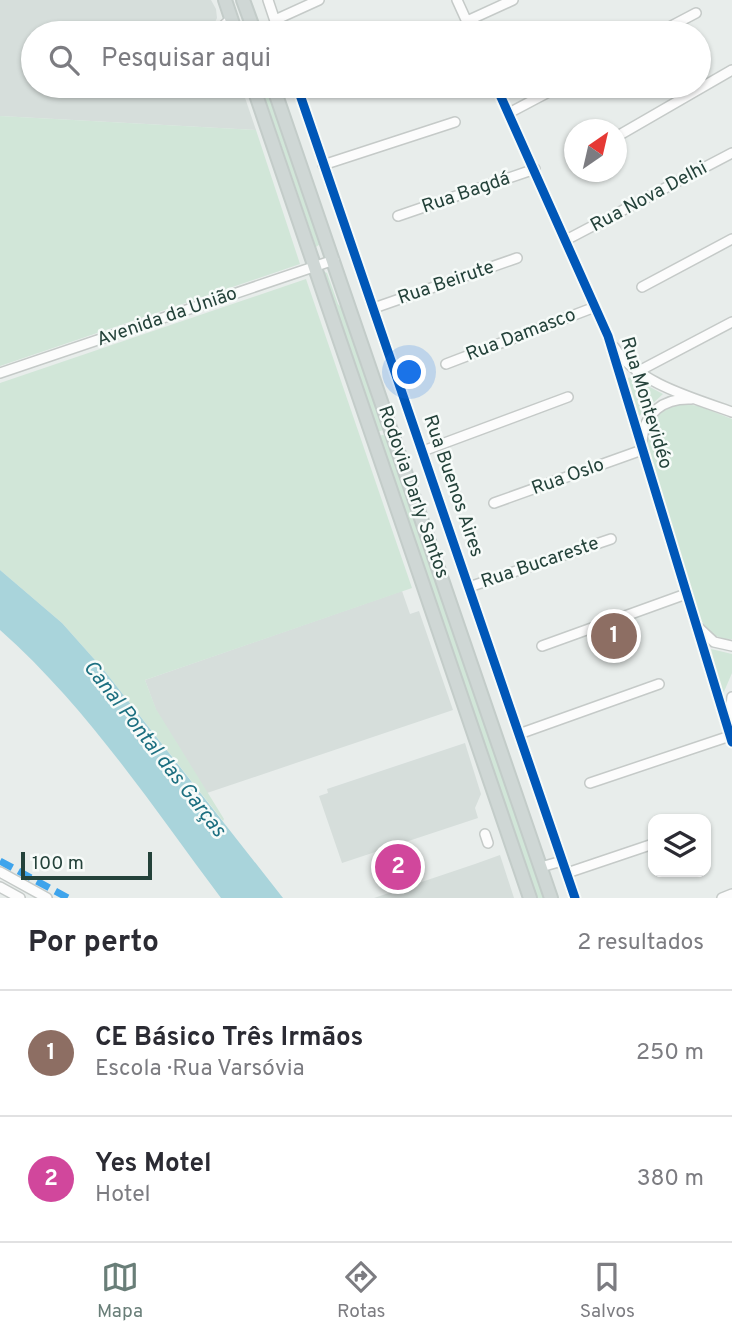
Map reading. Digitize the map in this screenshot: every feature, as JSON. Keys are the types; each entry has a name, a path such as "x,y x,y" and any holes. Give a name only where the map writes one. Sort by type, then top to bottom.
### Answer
{"main road":[{"path":"225,0 231,19"},
{"path":"243,0 250,21"},
{"name":"Rodovia Darly Santos","path":"257,98 530,898"},
{"name":"Rodovia Darly Santos","path":"277,98 551,898"}],"street":[{"path":"268,0 275,20 319,0"},
{"path":"457,0 467,21 513,0"},
{"path":"681,21 696,13"},
{"path":"711,82 732,70"},
{"name":"Rua Buenos Aires","path":"301,98 575,898"},
{"name":"Rua Montevidéo","path":"502,98 608,336 730,736"},
{"path":"509,113 537,98"},
{"path":"627,131 684,98"},
{"path":"323,165 455,122"},
{"name":"Rua Nova Delhi","path":"566,240 732,153"},
{"name":"Rua Bagdá","path":"398,216 535,169"},
{"path":"642,287 732,239"},
{"name":"Rua Beirute","path":"374,308 517,258"},
{"name":"Avenida da União","path":"0,373 334,260"},
{"name":"Rua Damasco","path":"446,364 595,307"},
{"path":"637,372 732,322"},
{"path":"608,336 622,359 637,372 732,412"},
{"path":"423,451 568,397"},
{"path":"642,450 645,425 657,408 676,400 701,401"},
{"name":"Rua Oslo","path":"494,503 642,450"},
{"name":"Rua Bucareste","path":"469,587 611,539"},
{"path":"542,646 686,594"},
{"path":"694,621 708,638 720,645 732,646"},
{"path":"519,734 659,684"},
{"path":"590,783 730,736 732,697"},
{"path":"567,873 648,846"},
{"path":"541,867 562,861"},
{"path":"0,872 47,898"},
{"path":"0,887 20,898"},
{"path":"722,898 732,894"}],"shaded area":[{"path":"0,0 211,0 216,9 216,21 21,21 21,98 245,98 256,130 0,116"},
{"path":"402,591 410,614 419,611 453,710 207,793 156,710 145,680"},
{"path":"465,743 481,794 475,808 478,818 342,863 319,796 328,793 327,789"},
{"path":"500,855 514,898 374,898 475,864"}],"green space":[{"path":"265,98 273,98 323,242 316,247"},
{"path":"0,116 256,130 300,264 0,366"},
{"path":"321,270 327,273 338,304 346,313 386,429 377,432"},
{"path":"306,279 412,588 145,680 156,709 223,821 103,669 62,623 0,570 0,383"},
{"path":"631,377 663,394 638,417 627,381"},
{"path":"685,404 699,406 732,419 732,639 713,634 700,618 649,452 649,434 655,419 667,409"},
{"path":"387,434 545,898 535,898 378,436"},
{"path":"711,649 732,654 732,673 723,694"}],"water":[{"name":"Canal Pontal das Garças","path":"0,570 62,623 103,669 283,898 221,898 90,724 62,691 0,630"}],"marked path":[{"path":"0,861 68,898"}],"cycle path":[{"path":"301,98 575,898"},
{"path":"501,98 608,336 732,742"}],"place":[{"name":"CE Básico Três Irmãos","path":"614,636"},
{"name":"Yes Motel","path":"398,867"}]}
